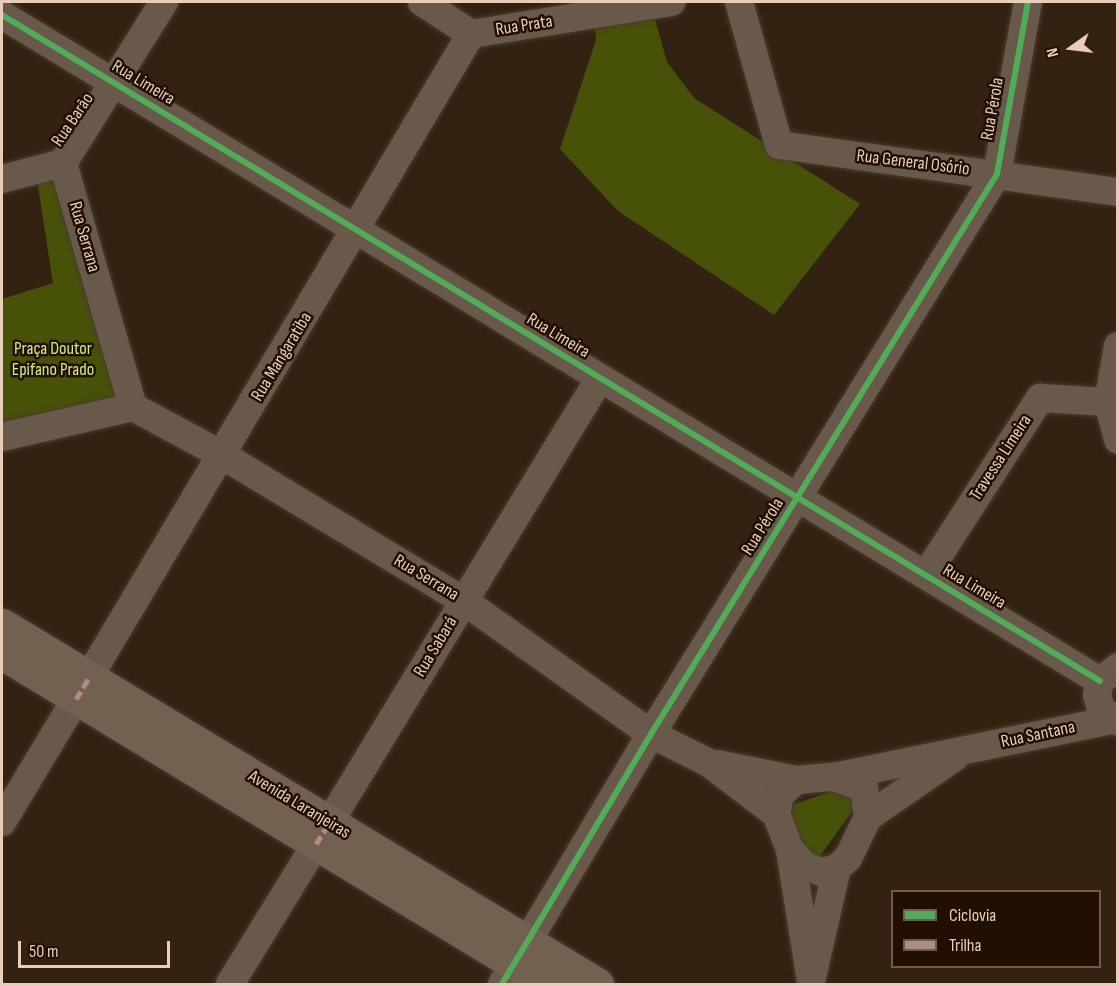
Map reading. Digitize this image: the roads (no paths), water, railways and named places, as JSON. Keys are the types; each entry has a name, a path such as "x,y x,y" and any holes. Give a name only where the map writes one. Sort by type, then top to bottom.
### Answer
{"main road":[{"name":"Avenida Laranjeiras","path":"2,625 82,688 322,833 548,984"},
{"name":"Avenida Laranjeiras","path":"2,653 82,688"},
{"name":"Avenida Laranjeiras","path":"515,964 597,984"}],"street":[{"name":"Rua Barão","path":"63,163 115,84 164,2"},
{"name":"Rua Prata","path":"422,2 471,34 671,2"},
{"name":"Rua General Osório","path":"739,2 779,145 1118,192"},
{"name":"Rua Pérola","path":"515,964 651,734 799,498 997,174 1028,2"},
{"name":"Rua Limeira","path":"2,15 926,575 1109,674"},
{"name":"Rua Mangaratiba","path":"2,822 358,230 471,34"},
{"path":"2,179 63,163"},
{"name":"Rua Serrana","path":"63,163 133,407 222,455 464,601 651,734 709,763 776,814"},
{"path":"1118,346 1108,402 1118,440"},
{"name":"Rua Sabará","path":"230,984 600,378"},
{"name":"Travessa Limeira","path":"926,575 1040,398 1108,402"},
{"path":"2,437 133,407"},
{"path":"1109,674 1097,695 1101,709 1114,721"},
{"name":"Rua Santana","path":"834,777 1114,721"},
{"name":"Rua Santana","path":"868,817 966,751"},
{"name":"Rua Serrana","path":"709,763 796,780"},
{"path":"834,777 864,788 868,817 861,838 837,868 811,983 790,850 776,814 780,795 796,780 834,777"},
{"path":"790,850 805,867 822,872 837,868"}],"park label":[{"name":"Praça Doutor Epifano Prado","path":"53,360"}]}
